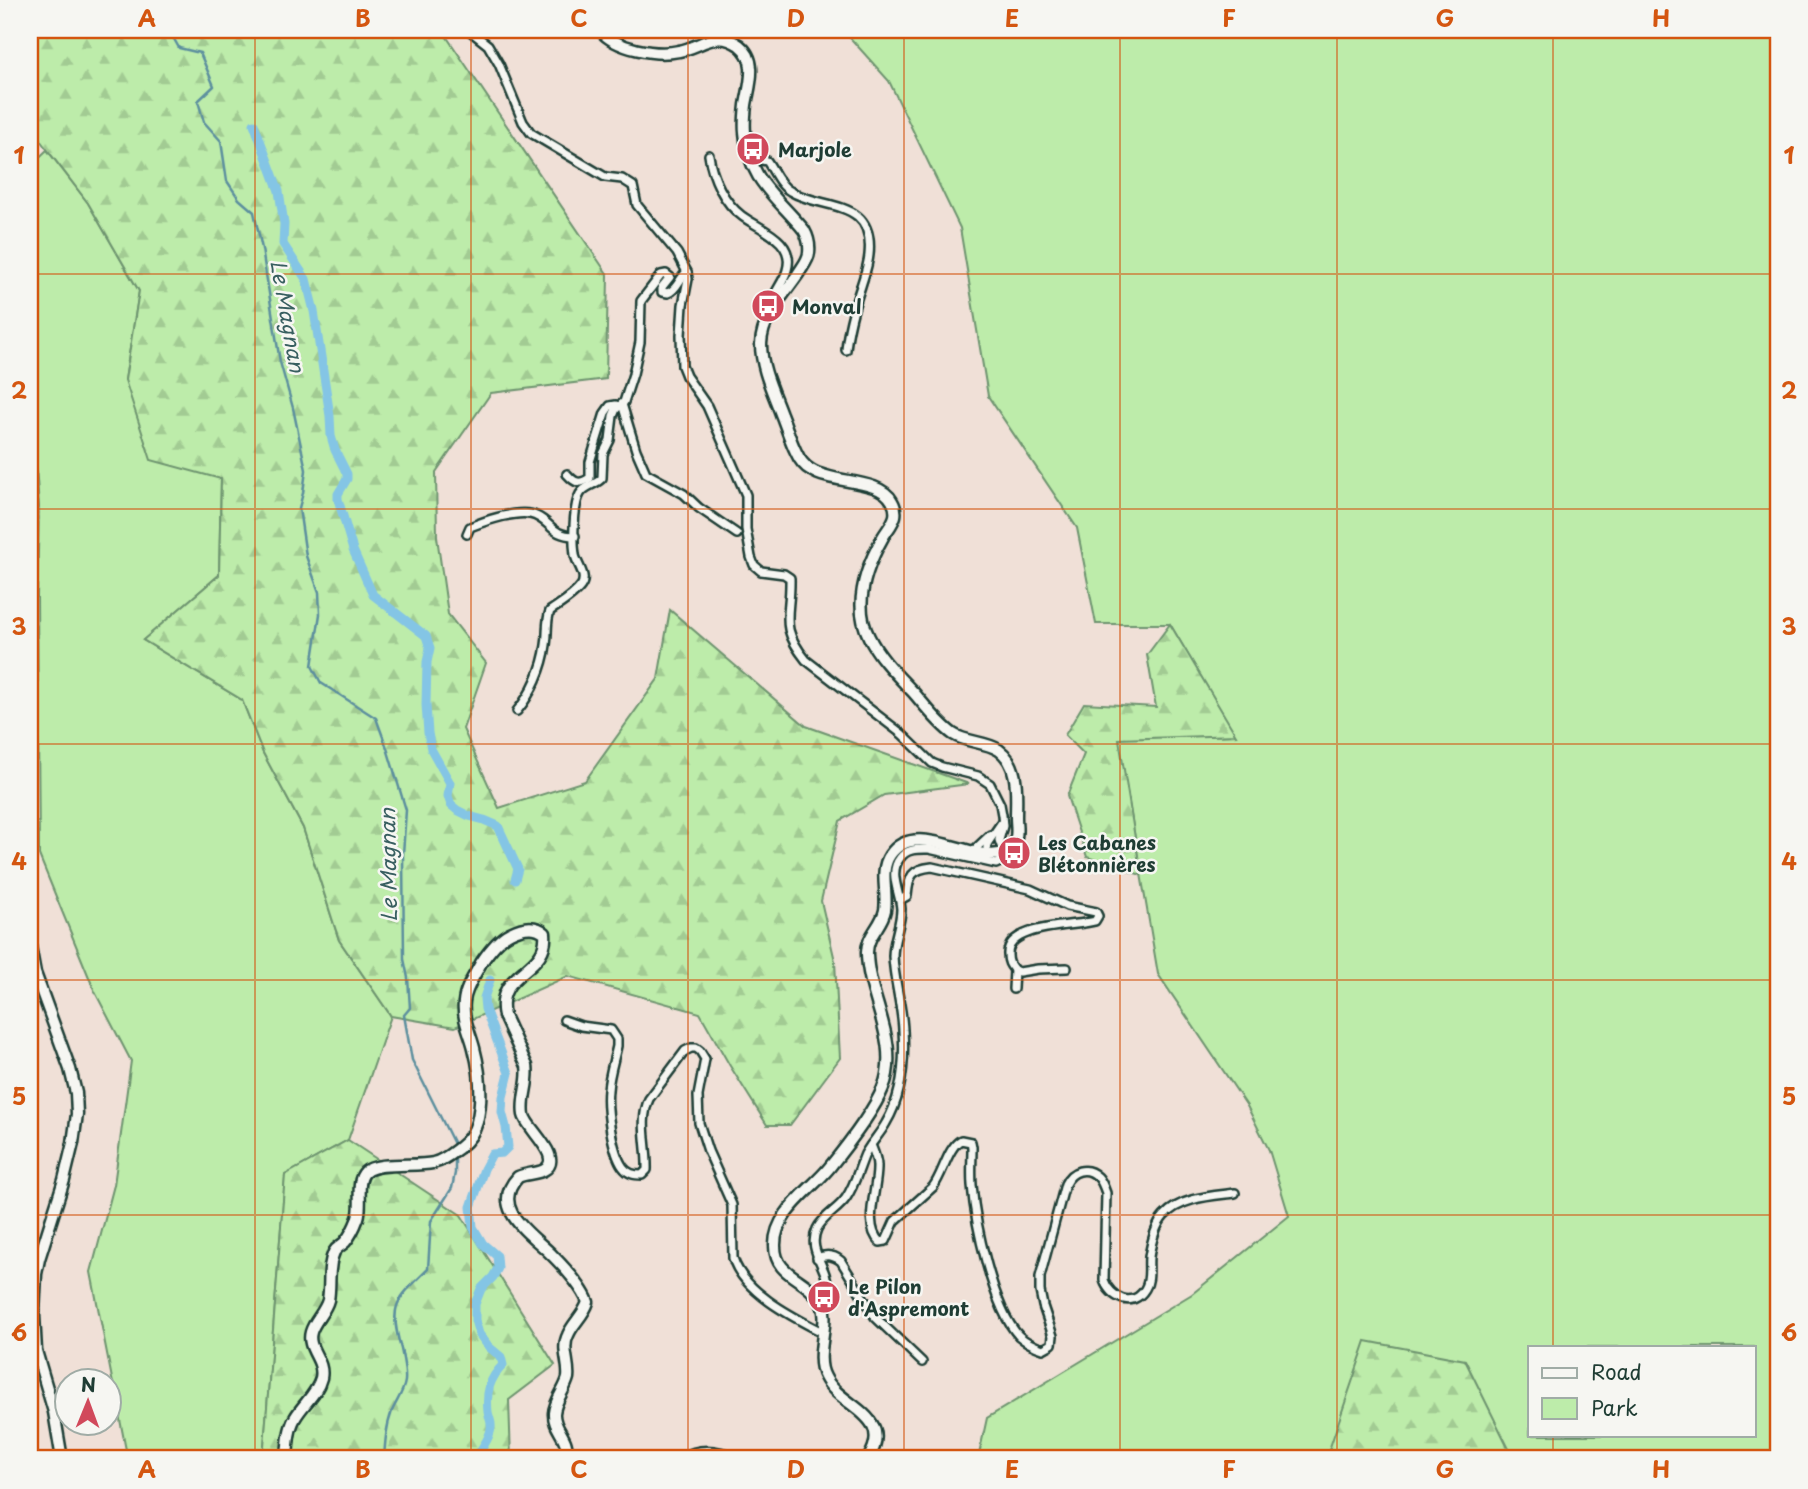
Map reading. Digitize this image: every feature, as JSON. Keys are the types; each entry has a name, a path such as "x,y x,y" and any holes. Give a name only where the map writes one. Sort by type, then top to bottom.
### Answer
{"street":[{"path":"469,30 488,45 526,128 605,177 622,179 633,186 637,205 677,253 688,279 683,305 680,353 683,370 707,406 746,495 747,529 754,565 761,571 784,574 790,578 787,618 788,632 794,645 806,660 902,734 932,763 978,776 990,784 1000,804 1003,830 999,839 1004,860 996,864 929,849 906,852 895,866 900,900 900,918 893,958 903,1031 900,1084 887,1122 866,1152 847,1198 817,1228 814,1248 826,1276 829,1292 828,1301 823,1304"},
{"path":"600,30 615,42 636,49 675,52 715,38 730,41 747,54 752,79 745,132 751,161 765,188 804,230 810,249 806,261 777,303 763,331 762,355 768,379 794,449 809,469 884,491 894,503 894,521 873,557 863,589 861,608 866,631 887,663 944,726 962,738 996,749 1010,763 1014,772 1016,835 1013,844 1004,853 987,854 934,841 914,840 898,846 886,861 885,912 870,937 867,957 882,1018 887,1050 887,1075 882,1091 864,1120 830,1167 786,1214 775,1239 778,1262 813,1291 823,1304 821,1367 830,1385 868,1419 875,1431 876,1441 868,1459"},
{"path":"709,155 711,168 723,194 734,209 742,217 770,232 786,252 788,266 775,293 777,303"},
{"path":"751,161 767,161 789,191 846,208 864,222 870,253 852,317 846,350"},
{"path":"517,711 527,699 539,671 546,646 550,611 580,588 583,582 576,556 577,502 584,488 597,484 602,478 603,454 610,440 613,416 621,405 634,374 640,342 641,301 661,275 670,277 662,287 662,292 668,293 675,289 682,275 687,272"},
{"path":"567,474 578,483 590,478 590,462 605,413 610,406 621,405"},
{"path":"621,405 646,473 684,494 699,508 737,534"},
{"path":"467,534 470,527 522,513 533,514 558,534 575,536"},
{"path":"973,851 1003,821"},
{"path":"987,854 987,844 993,833"},
{"path":"900,900 907,896 911,875 932,867 1030,888 1067,906 1098,914 1097,919 1091,922 1046,928 1017,937 1008,949 1009,961 1014,971 1013,989"},
{"path":"287,1459 289,1436 295,1418 316,1389 321,1377 321,1367 310,1342 311,1332 328,1301 331,1262 335,1249 345,1242 359,1214 360,1182 363,1174 379,1166 435,1163 469,1141 477,1124 481,1098 479,1071 464,1018 464,1000 468,986 491,948 509,934 531,927 539,928 545,933 544,946 536,961 509,983 502,1009 527,1066 524,1114 527,1124 546,1147 550,1163 544,1170 518,1177 510,1188 509,1202 517,1222 554,1256 588,1303 566,1340 568,1375 555,1408 555,1419 566,1443 566,1459"},
{"path":"30,946 35,973 70,1069 78,1114 74,1143 39,1259 34,1315 36,1351 52,1404 62,1459"},
{"path":"1014,971 1066,968"},
{"path":"564,1020 581,1026 611,1030 617,1039 608,1089 608,1110 618,1158 631,1174 642,1175 647,1170 644,1118 649,1099 685,1051 696,1048 704,1055 698,1097 699,1123 708,1151 732,1205 733,1258 736,1266 750,1284 775,1305 822,1332"},
{"path":"872,1145 877,1167 871,1225 874,1236 880,1242 886,1241 895,1220 933,1187 954,1145 961,1140 971,1142 974,1201 997,1296 1005,1315 1020,1336 1043,1349 1052,1344 1053,1336 1040,1290 1041,1270 1065,1184 1070,1175 1080,1171 1092,1173 1101,1181 1106,1192 1104,1280 1115,1297 1131,1300 1139,1297 1148,1284 1152,1243 1160,1221 1167,1213 1199,1197 1235,1192"},
{"path":"817,1258 832,1256 841,1261 875,1317 922,1362"},
{"path":"683,1459 696,1452 708,1451 736,1459"}],"green space":[{"path":"30,30 442,30 608,275 606,379 491,393 436,472 437,537 448,614 486,663 463,729 499,808 585,781 658,679 670,610 806,726 969,784 884,795 840,821 821,901 835,961 840,1058 790,1125 767,1125 700,1013 568,976 455,1027 391,1016 339,940 303,828 263,753 242,700 143,640 219,575 221,479 151,460 125,380 139,291 88,203 30,127"},
{"path":"843,30 1778,30 1778,1459 1514,1459 1330,1450 1331,1459 978,1459 987,1418 1192,1294 1289,1216 1269,1150 1247,1106 1158,974 1118,738 1235,735 1170,624 1096,624 1077,528 988,396 960,228 889,81"},
{"path":"47,150 88,203 139,291 125,380 221,478 219,575 143,640 242,700 263,753 303,828 339,940 391,1016 348,1140 285,1175 263,1459 123,1459 126,1450 122,1430 122,1366 109,1366 91,1272 114,1185 131,1061 95,992 39,855 39,506 30,387 30,166"},
{"path":"1170,624 1236,735 1119,739 1141,875 1087,857 1067,796 1084,754 1065,735 1084,703 1156,707 1147,655"},
{"path":"348,1140 461,1215 555,1365 509,1400 511,1459 263,1459 285,1175"},
{"path":"1366,1341 1465,1360 1514,1459 1331,1459 1329,1450"}],"waterway":[{"name":"Le Magnan","path":"169,30 179,48 200,53 214,86 198,101 204,122 221,141 227,181 239,199 254,212 280,362 306,470 299,508 306,556 319,592 320,614 312,666 321,683 376,718 406,810 403,854 404,959 410,1008 404,1015 412,1060 455,1148"},
{"path":"254,124 279,191 284,224 283,244 306,279 314,311 331,436 347,474 338,499 353,550 373,595 426,636 430,648 427,662 428,733 431,749 450,783 448,796 451,805 469,816 498,826 518,869 515,880"},
{"path":"477,1459 491,1428 488,1392 494,1375 503,1365 501,1357 479,1334 475,1320 475,1304 481,1289 498,1268 497,1256 483,1244 473,1227 471,1207 492,1154 502,1153 508,1147 502,1112 509,1073 485,1009 484,998 490,980"},
{"name":"Le Magnan","path":"384,1459 390,1417 405,1381 395,1321 398,1303 428,1269 431,1221 452,1188 455,1154"}],"place":[{"name":"Marjole","path":"753,149"},
{"name":"Monval","path":"768,306"},
{"name":"Les Cabanes Blétonnières","path":"1014,853"},
{"name":"Le Pilon d'Aspremont","path":"824,1297"}]}
